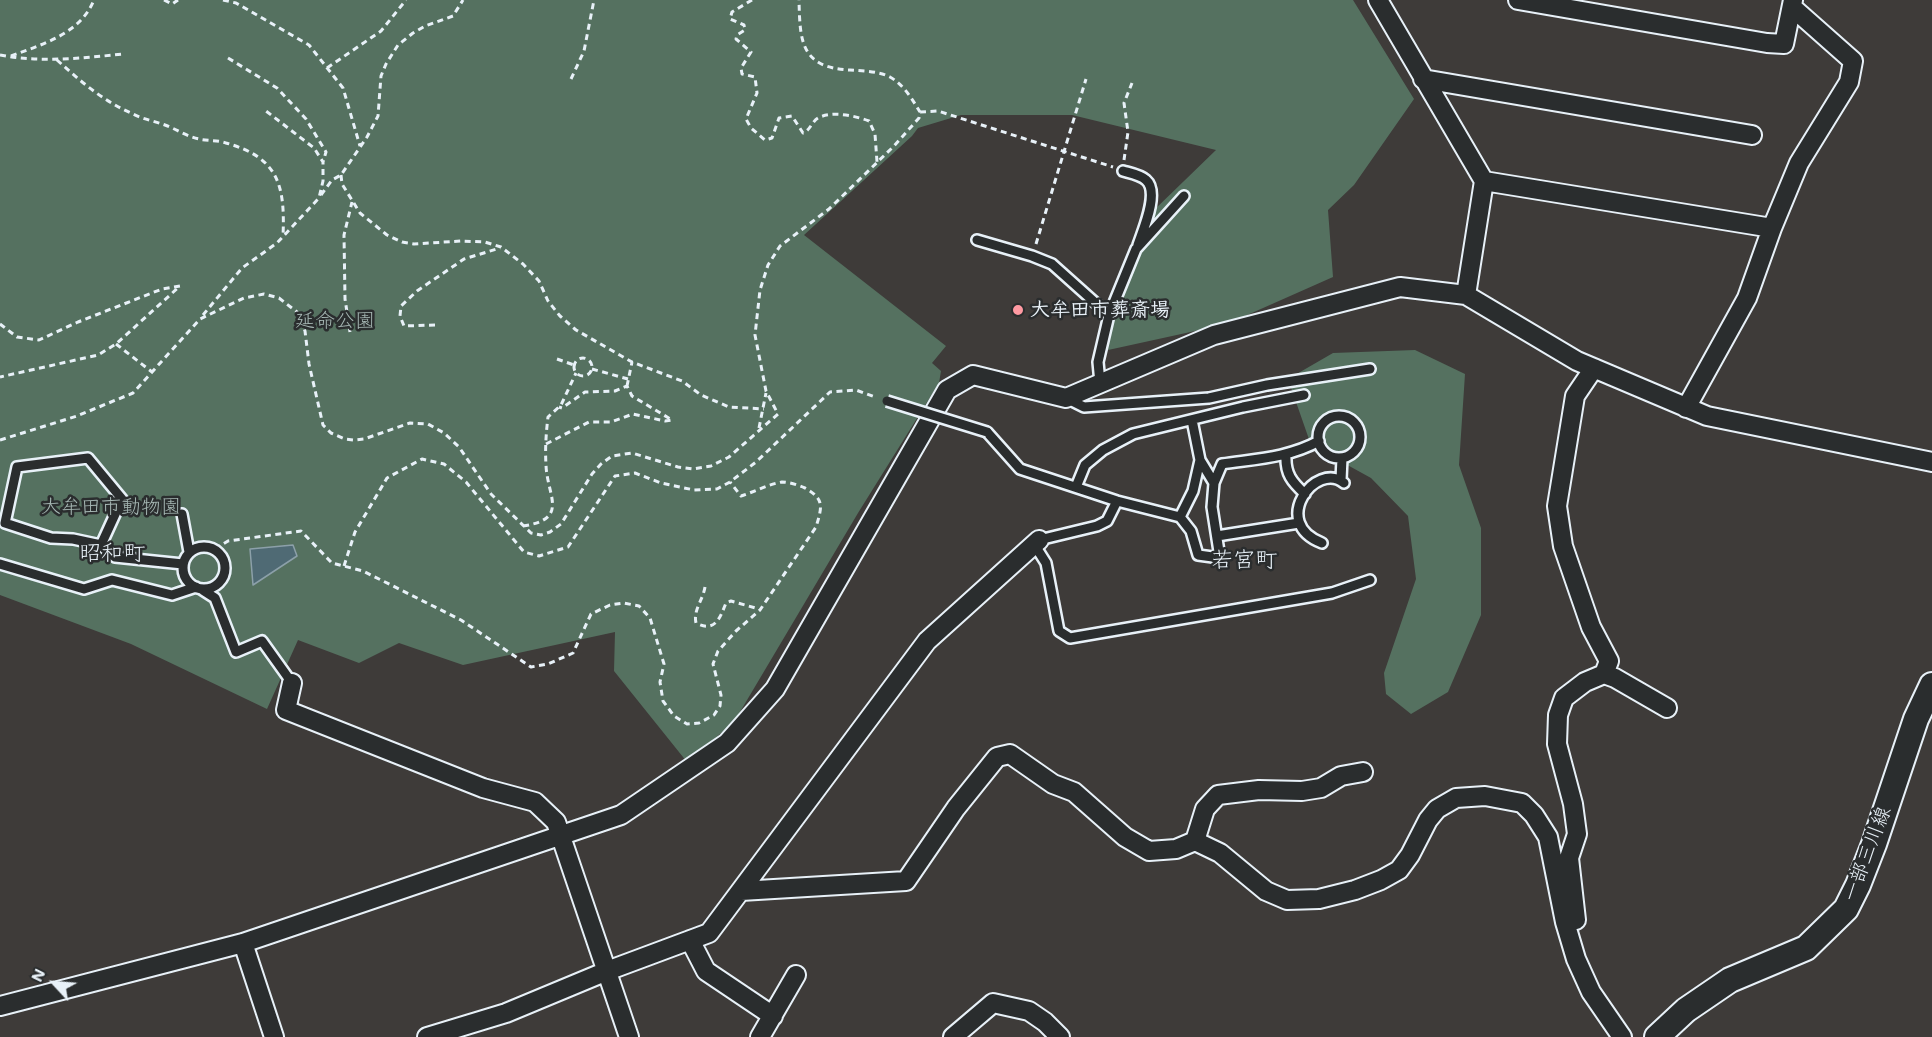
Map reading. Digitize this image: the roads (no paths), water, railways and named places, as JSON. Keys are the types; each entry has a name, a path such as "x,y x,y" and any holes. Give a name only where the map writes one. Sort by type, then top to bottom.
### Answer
{"main road":[{"name":"一部三川線","path":"1657,1037 1686,1010 1730,980 1806,948 1846,909 1874,844 1916,719 1932,685"}],"street":[{"path":"1518,0 1767,44 1784,44 1789,2"},
{"path":"1381,2 1423,79 1484,181 1466,295"},
{"path":"1686,408 1747,298 1772,228 1799,163 1849,82 1853,61 1789,2"},
{"path":"1423,79 1752,135"},
{"path":"1484,181 1772,228"},
{"path":"0,1006 243,943 621,816 727,743 775,689 947,390 973,375 1066,398 1214,335 1400,287 1466,295 1577,361 1707,416 1932,462"},
{"path":"1594,368 1575,396 1557,506 1563,546 1591,627 1609,661 1604,674"},
{"path":"427,1037 506,1013 607,971 709,933 927,641 1036,542"},
{"path":"1582,974 1586,960 1575,917 1569,858 1577,834 1573,804 1557,744 1558,715 1564,698 1586,682 1604,674 1667,708"},
{"path":"292,683 286,710 483,788 535,802 556,822 629,1037"},
{"path":"741,891 906,881 956,808 997,757 1010,754 1053,784 1074,792 1125,837 1149,850 1176,849 1196,841 1220,853 1266,891 1287,900 1319,899 1355,890 1381,880 1398,870 1410,855 1428,820 1437,809 1456,798 1485,796 1522,803 1534,815 1548,837 1565,922 1576,959 1590,992 1622,1037"},
{"path":"1196,841 1205,809 1218,795 1259,790 1302,791 1322,788 1341,776 1363,772"},
{"path":"690,940 706,971 772,1016"},
{"path":"243,943 274,1037"},
{"path":"760,1037 796,975"},
{"path":"953,1037 993,1003 1029,1011 1045,1022 1060,1037"}],"lane":[{"path":"1100,383 1098,362 1109,315 1136,249 1149,208 1152,190 1146,179 1123,171"},
{"path":"1136,249 1184,196"},
{"path":"977,240 1052,264 1109,315"},
{"path":"1066,398 1084,407 1209,398 1267,385 1370,369"},
{"path":"1076,487 1085,465 1103,450 1133,434 1304,395"},
{"path":"887,401 987,432 1020,469 1117,501 1180,517 1191,531 1198,555 1220,558 1212,507 1214,483 1222,464 1286,455 1303,450 1319,441"},
{"path":"1342,417 1354,422 1360,434 1360,441 1353,453 1342,458 1326,453 1319,441 1320,429 1329,419 1342,417"},
{"path":"1192,420 1200,460 1214,483"},
{"path":"1286,455 1290,481 1305,494"},
{"path":"101,545 122,499 88,458 17,467 5,523 51,538 73,539 101,545 115,557 183,564"},
{"path":"1322,543 1309,538 1300,528 1297,515 1308,489 1322,479 1343,482 1342,458"},
{"path":"1180,517 1194,491 1200,460"},
{"path":"1117,501 1107,520 1097,526 1036,542 1046,563 1059,631 1070,638 1332,593 1370,580"},
{"path":"182,514 189,552 183,564 185,578 215,598 236,652 262,640 292,683"},
{"path":"1217,536 1299,523"},
{"path":"0,564 84,589 112,580 172,595 217,585 225,573 224,560 215,549 202,546 189,552"}],"water":[{"path":"293,545 297,556 253,585 250,549"}],"place":[{"name":"大牟田市葬斎場","path":"1018,310"}],"district":[{"name":"昭和町","path":"112,553"},
{"name":"若宮町","path":"1244,560"}],"park label":[{"name":"延命公園","path":"335,321"},
{"name":"大牟田市動物園","path":"111,507"}]}
